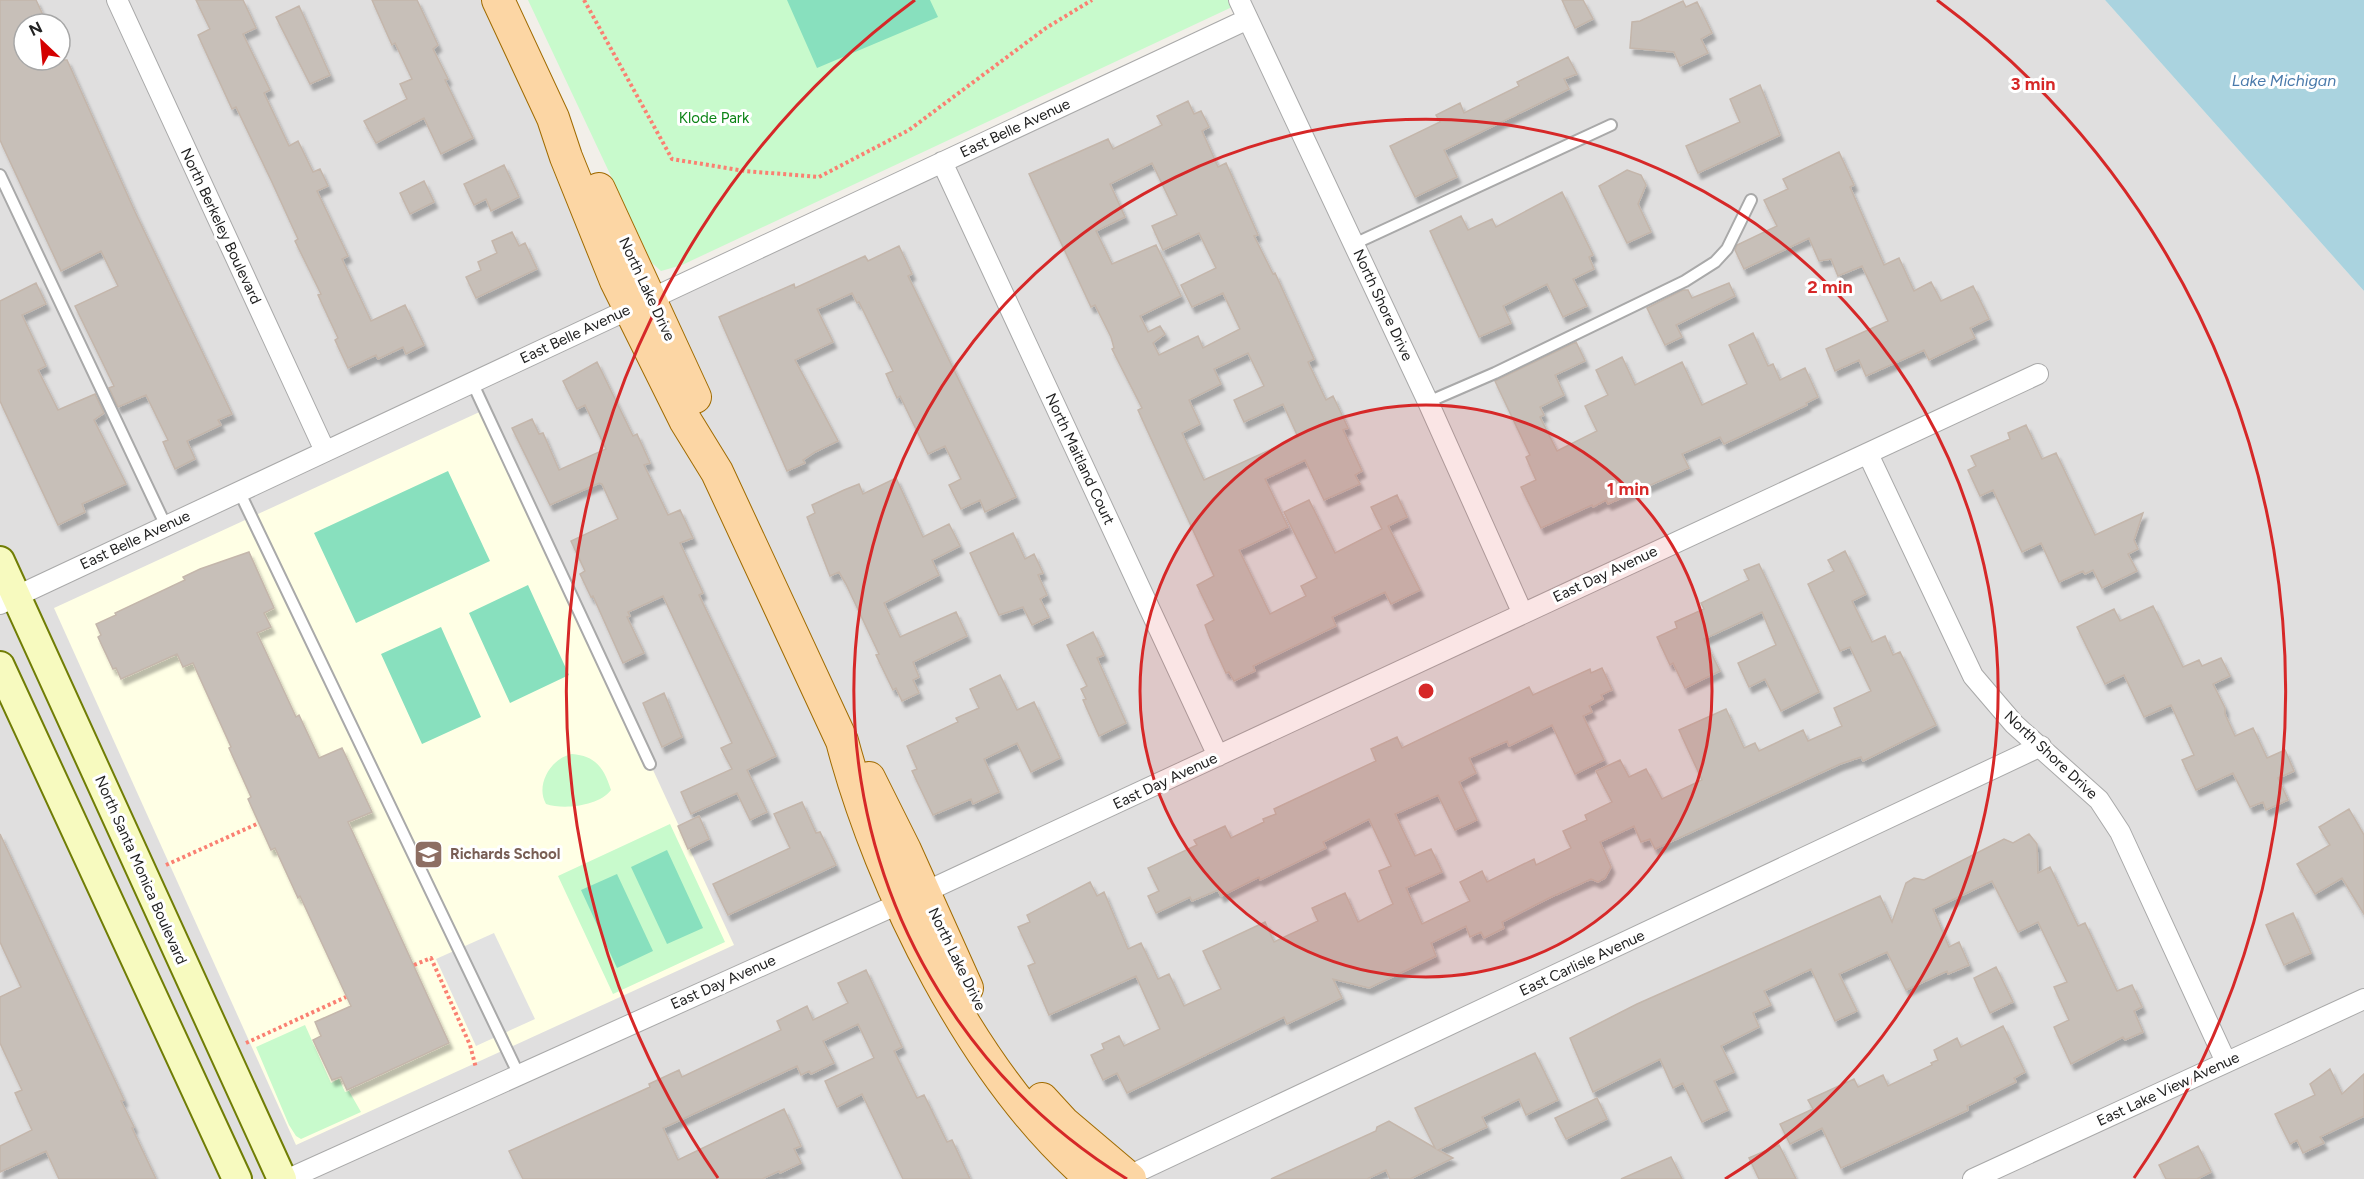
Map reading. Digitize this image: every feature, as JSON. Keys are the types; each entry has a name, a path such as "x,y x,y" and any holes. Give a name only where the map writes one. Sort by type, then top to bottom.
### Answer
{"main road":[{"name":"North Lake Drive","path":"498,0 553,117 566,157 640,303 685,420 717,472 842,741 854,786 913,897 1010,1058 1064,1123 1126,1178"},
{"name":"North Lake Drive","path":"913,897 931,963 988,1063 1038,1126 1092,1179"}],"street":[{"name":"North Berkeley Boulevard","path":"117,0 325,451"},
{"name":"North Shore Drive","path":"1239,0 1428,402 1521,612"},
{"name":"East Belle Avenue","path":"8,600 1248,19"},
{"name":"North Maitland Court","path":"942,162 1218,756"},
{"name":"East Day Avenue","path":"288,1179 518,1073 913,897 1521,612 2038,374"},
{"name":"North Shore Drive","path":"1868,454 1973,676 2014,724 2099,800 2120,832 2226,1062"},
{"name":"North Santa Monica Boulevard","path":"0,561 8,600 282,1179"},
{"path":"0,666 237,1179"},
{"name":"East Carlisle Avenue","path":"1126,1178 2041,746"},
{"name":"East Lake View Avenue","path":"1973,1179 2364,999"}],"lane":[{"path":"1354,244 1611,125"},
{"path":"0,175 166,526"},
{"path":"1428,402 1506,368 1685,281 1705,269 1727,249 1751,200"},
{"path":"472,382 650,764"},
{"path":"239,491 518,1073"}],"path":[{"path":"584,0 672,159 745,171 819,177 909,130 1046,28 1092,0"},
{"path":"163,866 259,823"},
{"path":"414,966 431,958 470,1045 476,1068"},
{"path":"245,1043 346,997"}],"shaded area":[{"path":"0,0 498,0 579,150 651,298 1248,19 1247,0 2105,0 2364,291 2364,1179 0,1179"},
{"name":"Richards School","path":"486,409 734,945 296,1145 54,608"},
{"path":"494,933 535,1019 476,1046 436,959"}],"green space":[{"name":"Klode Park","path":"528,0 1247,0 682,265 661,271 652,263"},
{"path":"787,0 930,0 938,17 817,68"},
{"path":"448,471 490,561 356,623 314,533"},
{"path":"528,585 569,675 510,703 469,613"},
{"path":"441,627 481,717 422,744 381,654"},
{"path":"572,754 587,757 598,764 611,790 598,800 581,805 562,807 546,804 542,789 547,773 558,761"},
{"path":"670,824 725,942 613,994 558,876"},
{"path":"667,850 703,928 667,944 631,867"},
{"path":"617,874 653,951 617,968 581,890"},
{"path":"305,1025 331,1083 339,1079 345,1092 349,1091 361,1112 301,1139 296,1136 289,1125 256,1047"}],"water":[{"name":"Lake Michigan","path":"2105,0 2364,0 2364,291"}],"building":[{"path":"0,0 36,0 42,12 12,12 12,72 72,71 135,212 232,414 218,420 221,425 187,441 195,459 175,469 163,442 168,440 146,395 118,407 109,388 114,386 75,306 118,286 101,251 61,271 0,140"},
{"path":"196,0 243,0 256,28 243,34 270,90 264,93 289,146 298,141 313,172 320,169 328,186 317,191 348,256 342,259 371,321 405,305 424,345 406,354 403,347 378,359 376,355 348,368 335,340 338,338 318,295 321,294 295,241 298,239 236,107 232,109 198,35 210,29"},
{"path":"372,0 417,0 438,45 433,49 448,79 445,80 473,138 441,154 424,118 376,143 364,121 407,99 400,84 412,79 395,43 392,45"},
{"path":"1562,0 1583,0 1593,19 1575,28"},
{"path":"1683,1 1686,7 1697,2 1712,33 1701,39 1708,53 1680,66 1674,52 1630,48 1632,22 1640,21"},
{"path":"299,6 330,75 310,84 276,17"},
{"path":"1568,57 1577,74 1564,79 1569,89 1444,150 1457,177 1415,197 1390,146 1440,122 1436,115 1460,103 1464,113 1519,86 1517,82"},
{"path":"1760,85 1780,135 1698,173 1686,146 1740,122 1730,99"},
{"path":"1188,101 1194,114 1201,111 1209,127 1202,131 1218,167 1226,163 1258,235 1254,236 1273,274 1275,273 1314,359 1308,362 1326,400 1333,396 1348,428 1343,430 1362,471 1355,475 1360,484 1324,500 1305,460 1265,479 1288,527 1239,550 1270,614 1306,596 1301,586 1317,578 1284,512 1309,500 1335,553 1382,529 1371,507 1397,495 1407,517 1388,526 1420,590 1391,604 1385,592 1332,617 1336,626 1253,666 1255,671 1234,681 1229,672 1226,673 1210,638 1205,625 1214,620 1197,585 1214,576 1138,410 1142,408 1112,349 1114,348 1111,337 1095,305 1091,307 1029,174 1108,139 1113,149 1162,125 1157,116","holes":["1152,163 1177,215 1152,226 1163,250 1199,233 1216,268 1181,285 1192,307 1223,293 1240,329 1203,348 1198,336 1159,355 1153,343 1165,334 1160,326 1148,332 1140,316 1181,296 1156,245 1112,264 1096,231 1125,217 1110,184","1248,353 1264,386 1234,400 1244,422 1283,404 1298,437 1204,480 1182,433 1200,424 1189,400 1221,384 1214,369"]},
{"path":"1839,152 1854,185 1850,187 1884,265 1899,258 1914,291 1931,282 1941,301 1973,286 1989,319 1970,328 1975,338 1929,360 1924,350 1866,376 1859,360 1835,371 1826,349 1888,321 1862,266 1838,276 1831,259 1819,261 1809,238 1744,269 1735,250 1737,245 1777,226 1764,200 1788,189 1783,179"},
{"path":"504,165 519,197 491,211 486,199 474,205 464,184"},
{"path":"1627,170 1641,175 1646,185 1638,204 1651,232 1627,243 1599,186"},
{"path":"424,181 434,202 410,214 400,193"},
{"path":"1562,192 1593,255 1589,257 1594,269 1573,279 1587,306 1563,317 1547,284 1503,306 1511,323 1479,337 1430,231 1461,216 1468,230 1492,219 1496,227"},
{"path":"512,232 519,246 525,243 537,269 476,298 466,277 481,270 478,262 497,253 492,241"},
{"path":"899,246 912,274 908,276 1016,497 985,512 980,500 961,509 949,485 961,479 945,446 928,454 900,396 897,398 886,374 893,371 859,302 857,303 852,293 817,309 833,342 795,360 838,441 803,460 805,463 787,471 719,317 794,284 795,288 865,256 868,261"},
{"path":"36,283 46,304 22,315 46,366 38,370 58,410 95,394 104,413 94,420 126,484 82,504 85,512 58,525 0,401 0,301"},
{"path":"1729,283 1735,296 1676,325 1682,337 1665,345 1647,308 1683,290 1688,290 1692,298"},
{"path":"1753,333 1768,366 1773,364 1780,380 1805,368 1818,397 1806,403 1807,405 1724,444 1720,437 1682,454 1689,468 1608,504 1606,500 1593,507 1592,505 1541,528 1521,487 1536,480 1526,457 1530,455 1495,381 1576,342 1585,361 1555,375 1564,395 1540,407 1544,415 1540,417 1557,451 1597,431 1585,406 1608,395 1596,370 1622,357 1635,385 1682,362 1702,405 1747,384 1729,345"},
{"path":"597,362 633,436 637,434 650,463 644,465 668,515 680,510 693,538 680,543 703,593 699,595 776,756 747,770 767,812 750,820 737,793 691,814 681,792 732,769 721,748 732,743 663,596 628,612 630,616 627,617 644,653 623,663 593,596 591,597 580,574 585,571 571,541 618,519 602,484 599,483 550,505 512,428 532,419 539,434 543,433 559,470 606,449 585,405 577,409 563,381"},
{"path":"2026,425 2042,459 2056,453 2095,535 2143,513 2134,540 2138,549 2128,554 2137,571 2102,588 2093,570 2085,574 2083,571 2059,582 2041,543 2022,552 1993,490 1980,496 1968,470 1976,466 1971,456 2010,439 2008,433"},
{"path":"896,478 923,537 949,524 960,546 932,560 939,575 884,603 900,637 956,612 967,636 913,662 919,677 913,680 919,693 902,701 896,688 893,690 876,655 879,654 846,584 839,572 830,576 807,517 815,513 812,505 844,490 859,484 863,494"},
{"path":"1013,533 1025,559 1034,554 1043,573 1038,575 1047,595 1040,599 1049,617 1032,625 1023,607 999,615 970,553"},
{"path":"1845,551 1866,594 1852,601 1872,642 1885,636 1893,655 1900,652 1936,725 1863,761 1861,757 1840,764 1655,849 1650,839 1641,842 1634,826 1600,842 1611,867 1605,878 1598,882 1591,879 1549,898 1502,922 1504,928 1484,938 1481,932 1470,937 1466,926 1431,943 1436,956 1369,988 1333,979 1342,998 1287,1024 1284,1017 1127,1093 1117,1073 1103,1080 1091,1055 1104,1049 1102,1044 1119,1036 1124,1046 1160,1029 1136,976 1049,1015 1028,966 1035,963 1018,927 1030,922 1027,915 1090,882 1097,896 1104,892 1128,949 1141,943 1158,979 1169,974 1184,1006 1221,989 1203,951 1265,922 1274,942 1318,921 1312,908 1345,893 1358,922 1393,904 1379,871 1391,866 1369,819 1323,842 1326,848 1260,880 1259,877 1221,896 1218,890 1192,901 1190,897 1156,913 1148,896 1159,891 1148,868 1197,845 1194,840 1225,826 1231,838 1264,822 1263,819 1276,814 1274,809 1376,761 1371,749 1397,737 1402,748 1529,687 1533,695 1590,669 1591,673 1602,668 1612,690 1601,695 1603,699 1589,706 1592,712 1583,716 1604,760 1575,774 1552,725 1509,746 1507,741 1469,758 1476,773 1459,782 1477,820 1455,830 1438,795 1395,814 1415,856 1431,849 1442,872 1406,888 1422,924 1470,901 1460,882 1482,871 1487,882 1534,859 1536,865 1571,848 1563,831 1587,820 1585,815 1612,802 1596,771 1620,760 1629,777 1646,769 1662,799 1702,780 1679,730 1726,709 1744,748 1755,743 1759,751 1803,730 1808,741 1842,726 1834,708 1871,691 1850,647 1840,651 1808,584 1834,571 1828,560"},
{"path":"249,552 274,608 264,613 271,627 257,633 296,717 299,715 319,758 342,748 372,812 348,822 449,1043 347,1090 341,1077 332,1080 313,1040 321,1036 315,1022 351,1006 300,896 298,898 275,848 271,850 248,799 251,797 229,748 231,747 193,663 183,667 177,654 121,679 116,668 113,669 98,637 101,635 96,624 116,615 115,613 185,580 183,577 200,569"},
{"path":"1759,564 1819,692 1781,711 1765,679 1749,687 1738,663 1776,645 1762,612 1704,639 1720,671 1685,688 1673,663 1670,665 1657,637 1677,628 1675,622 1704,609 1701,603 1749,580 1744,570"},
{"path":"2153,606 2183,667 2199,660 2202,666 2221,658 2230,676 2213,684 2235,736 2253,728 2267,758 2285,750 2294,771 2278,778 2288,800 2266,810 2263,802 2250,807 2233,773 2196,790 2182,760 2194,755 2171,705 2144,717 2124,675 2105,684 2077,627 2114,609 2120,621"},
{"path":"1093,632 1104,655 1097,658 1126,723 1099,736 1083,700 1086,699 1081,689 1087,686 1067,645"},
{"path":"1000,675 1017,710 1034,702 1060,758 1031,772 1017,743 984,759 999,792 973,804 971,799 933,815 912,771 917,769 907,746 958,722 956,718 979,708 970,689"},
{"path":"664,693 682,737 662,747 643,703"},
{"path":"802,802 816,833 820,832 836,865 728,915 713,884 790,848 774,814"},
{"path":"2349,809 2364,835 2364,914 2342,878 2315,894 2297,864 2330,845 2319,827"},
{"path":"699,816 709,839 688,849 678,826"},
{"path":"0,834 124,1100 121,1101 156,1179 59,1179 46,1151 0,1172 0,1146 32,1130 15,1093 22,1090 0,1043 0,997 21,987 0,942"},
{"path":"2029,834 2037,844 2038,873 2050,867 2078,926 2085,923 2117,991 2132,985 2142,1007 2134,1011 2143,1032 2125,1040 2123,1037 2071,1064 2054,1027 2069,1020 2054,987 2067,982 2038,922 2018,932 1992,881 1933,909 1949,947 1959,942 1969,965 1948,974 1947,971 1906,990 1887,952 1839,974 1857,1011 1835,1021 1811,969 1764,991 1771,1005 1753,1013 1759,1027 1721,1046 1734,1072 1714,1081 1728,1110 1702,1122 1683,1083 1673,1088 1660,1059 1593,1092 1570,1038 1637,1004 1880,896 1892,922 1906,883 1914,878 1924,880 2004,839 2013,843"},
{"path":"2293,913 2311,953 2284,965 2266,925"},
{"path":"1996,967 2013,1002 1990,1013 1974,978"},
{"path":"866,970 902,1047 894,1051 917,1098 924,1095 947,1142 952,1140 970,1179 903,1179 862,1094 837,1107 825,1081 874,1058 858,1024 823,1041 834,1063 811,1074 809,1071 801,1075 797,1066 663,1128 678,1160 784,1109 801,1146 794,1149 801,1163 780,1173 779,1171 762,1179 523,1179 509,1151 650,1087 649,1084 679,1070 682,1077 781,1030 777,1021 807,1006 813,1020 848,1003 838,983"},
{"path":"2003,1026 2025,1072 2014,1078 2016,1082 1967,1106 1968,1110 1841,1168 1822,1128 1790,1144 1780,1124 1813,1109 1808,1100 1854,1079 1858,1087 1883,1075 1888,1086 1932,1065 1931,1063 1938,1060 1934,1050 1957,1038 1961,1047"},
{"path":"1535,1053 1558,1100 1526,1115 1519,1099 1482,1117 1487,1127 1438,1150 1453,1158 1410,1179 1390,1179 1386,1170 1367,1179 1271,1179 1376,1131 1377,1127 1389,1121 1435,1148 1415,1108"},
{"path":"2330,1069 2342,1094 2364,1074 2364,1116 2320,1137 2324,1143 2303,1153 2297,1140 2290,1144 2275,1114 2315,1095 2310,1084"},
{"path":"1597,1098 1607,1119 1566,1139 1555,1118"},
{"path":"1779,1145 1796,1179 1759,1179 1749,1158"},
{"path":"2198,1146 2211,1172 2197,1179 2166,1179 2159,1165"},
{"path":"1671,1157 1682,1179 1621,1179"}],"place":[{"name":"Richards School","path":"429,854"}]}
